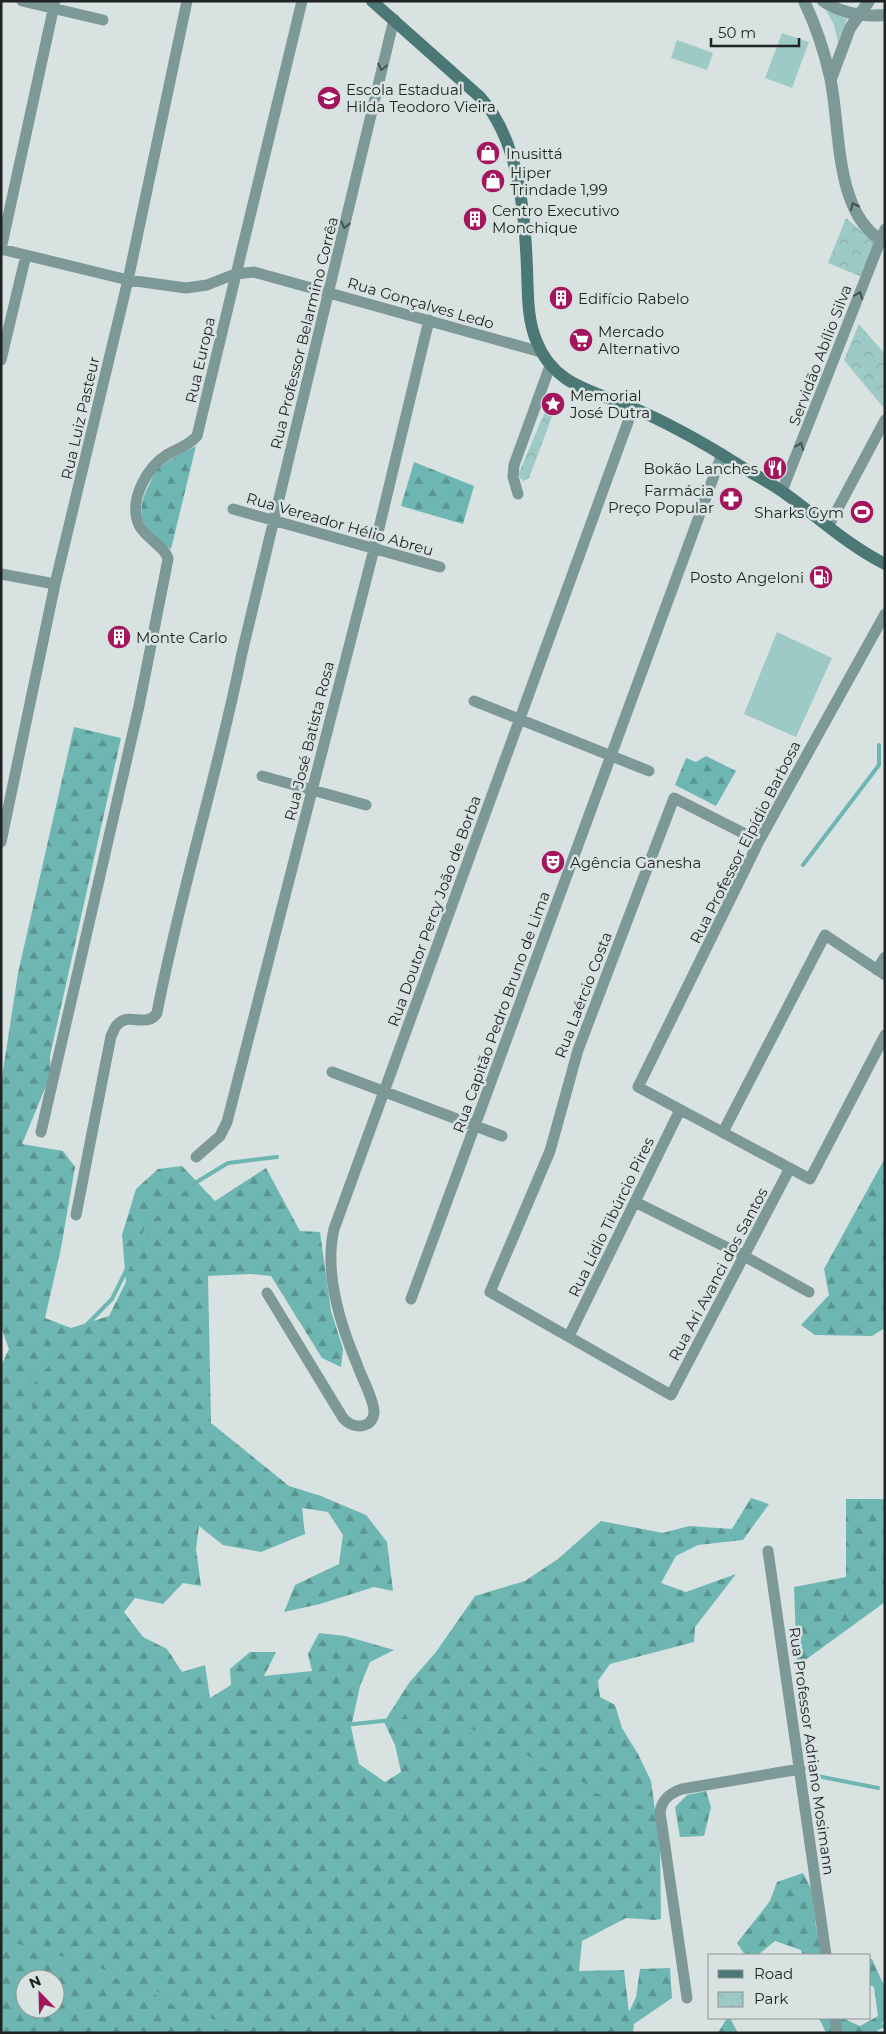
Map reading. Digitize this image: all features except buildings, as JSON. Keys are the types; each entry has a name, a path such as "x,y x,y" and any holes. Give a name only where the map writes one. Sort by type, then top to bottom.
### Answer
{"main road":[{"path":"372,1 480,97 494,114 502,129 520,193 526,243 529,306 535,338 550,366 578,386 633,408 722,454 782,491 864,553 885,564"}],"street":[{"path":"22,1 55,5 103,20"},
{"name":"Rua Luiz Pasteur","path":"1,842 55,584 128,280 187,1"},
{"name":"Rua Europa","path":"41,1132 142,692 168,559 164,550 154,543 139,525 136,515 136,501 149,472 156,463 168,454 191,443 197,436 302,1"},
{"path":"804,1 820,36 831,79 839,144 852,204 860,220 883,237"},
{"path":"823,1 845,12 858,15 885,15"},
{"path":"831,79 850,28 869,1"},
{"path":"1,249 55,5"},
{"name":"Rua Professor Belarmino Corrêa","path":"76,1214 111,1036 118,1024 130,1019 147,1021 154,1018 157,1013 166,965 227,727 242,654 394,19"},
{"name":"Servidão Abílio Silva","path":"782,491 883,237"},
{"name":"Rua Gonçalves Ledo","path":"1,249 128,280 186,288 207,285 235,274 254,272 541,352"},
{"path":"1,360 26,255"},
{"name":"Rua José Batista Rosa","path":"196,1157 220,1136 227,1122 374,549 429,320"},
{"path":"518,494 513,477 514,465 550,366"},
{"name":"Rua Doutor Percy João de Borba","path":"267,1293 348,1425 363,1426 374,1413 340,1316 333,1271 332,1240 334,1229 633,408"},
{"path":"828,527 885,420"},
{"name":"Rua Capitão Pedro Bruno de Lima","path":"411,1299 722,454"},
{"name":"Rua Vereador Hélio Abreu","path":"233,510 440,567"},
{"path":"1,574 55,584"},
{"name":"Rua Professor Elpídio Barbosa","path":"680,1110 638,1088 759,842 885,614"},
{"path":"474,701 649,771"},
{"path":"262,776 366,805"},
{"name":"Rua Laércio Costa","path":"569,1336 490,1292 550,1151 575,1057 674,798 759,842"},
{"path":"723,1132 825,935 881,973 885,957"},
{"path":"680,1110 810,1179 885,1035"},
{"path":"332,1072 502,1136"},
{"name":"Rua Lídio Tibúrcio Pires","path":"569,1336 680,1110"},
{"name":"Rua Ari Avanci dos Santos","path":"569,1336 671,1395 790,1168"},
{"path":"635,1202 744,1256 809,1292"},
{"name":"Rua Professor Adriano Mosimann","path":"768,1550 826,1954"},
{"path":"687,1998 660,1812 661,1804 673,1792 682,1789 800,1769"},
{"path":"835,2019 837,2033"}],"green space":[{"path":"826,10 847,19 838,42 834,25"},
{"path":"782,33 809,42 792,88 765,78"},
{"path":"677,40 713,53 707,70 671,58"},
{"path":"846,218 877,245 862,277 828,263"},
{"path":"859,324 885,354 885,404 883,407 844,360"},
{"path":"553,393 559,398 529,478 523,481 518,475"},
{"path":"196,446 171,549 154,537 144,522 142,505 144,495 153,476 160,467"},
{"path":"414,462 474,486 463,524 401,506"},
{"path":"777,632 832,658 796,737 744,714"},
{"path":"74,727 121,738 50,1056 51,1074 22,1144 63,1151 75,1167 61,1248 45,1318 71,1328 109,1316 126,1282 122,1235 136,1189 158,1169 182,1166 215,1201 266,1168 300,1231 320,1232 331,1311 343,1349 341,1367 322,1358 271,1276 251,1274 208,1276 211,1423 289,1486 321,1496 366,1515 387,1542 393,1591 374,1587 320,1604 284,1612 295,1585 339,1564 343,1535 328,1512 302,1508 305,1534 261,1552 223,1545 199,1526 196,1549 201,1586 183,1583 163,1604 135,1598 124,1612 143,1637 167,1649 182,1672 205,1665 210,1698 231,1685 230,1669 250,1652 276,1652 264,1676 312,1671 308,1654 319,1633 345,1636 394,1650 370,1662 360,1686 351,1727 359,1764 385,1782 401,1772 395,1745 384,1722 409,1683 436,1652 475,1596 525,1581 558,1559 601,1521 663,1533 689,1526 732,1529 751,1498 769,1504 743,1540 698,1545 676,1556 661,1583 686,1592 736,1574 695,1627 694,1642 610,1664 598,1681 600,1697 615,1705 622,1728 638,1754 651,1781 660,1847 661,1919 626,1918 582,1941 579,1971 624,1970 629,2012 636,1997 640,1969 670,1968 672,1998 634,2024 633,2033 1,2033 1,1366 9,1349 1,1327 1,1084 18,973"},
{"path":"706,756 736,771 716,806 675,785 686,758 696,762"},
{"path":"885,1158 885,1328 872,1336 815,1335 801,1325 829,1295 824,1269"},
{"path":"846,1499 885,1499 885,1602 797,1666 794,1587 846,1577"},
{"path":"706,1791 711,1807 704,1836 680,1837 675,1807 687,1795"},
{"path":"803,1873 812,1890 816,1927 823,1954 802,1954 801,1950 775,1941 759,1954 744,1954 737,1943 770,1901 777,1882"},
{"path":"871,1959 885,1988 885,2019 876,2033 826,2033 819,2019 844,2019 860,2026 878,2016 874,1987 871,1986"},
{"path":"726,2019 731,2019 738,2033 718,2033"}],"waterway":[{"path":"803,865 879,765 879,745"},
{"path":"30,1417 31,1386 36,1376 112,1299 151,1220 172,1197 228,1163 277,1157"},
{"path":"231,1728 317,1728 391,1720 459,1725 613,1799 635,1803 652,1802"},
{"path":"812,1775 878,1788"},
{"path":"1,1941 95,1968 153,1991 180,2007 241,2033"},
{"path":"866,2033 885,2025"}],"place":[{"name":"Escola Estadual Hilda Teodoro Vieira","path":"329,98"},
{"name":"Inusittá","path":"488,153"},
{"name":"Hiper Trindade 1,99","path":"493,181"},
{"name":"Centro Executivo Monchique","path":"475,219"},
{"name":"Edifício Rabelo","path":"561,298"},
{"name":"Mercado Alternativo","path":"581,340"},
{"name":"Memorial José Dutra","path":"553,404"},
{"name":"Bokão Lanches","path":"775,468"},
{"name":"Farmácia Preço Popular","path":"731,499"},
{"name":"Sharks Gym","path":"862,512"},
{"name":"Posto Angeloni","path":"821,577"},
{"name":"Monte Carlo","path":"119,637"},
{"name":"Agência Ganesha","path":"553,862"}]}
